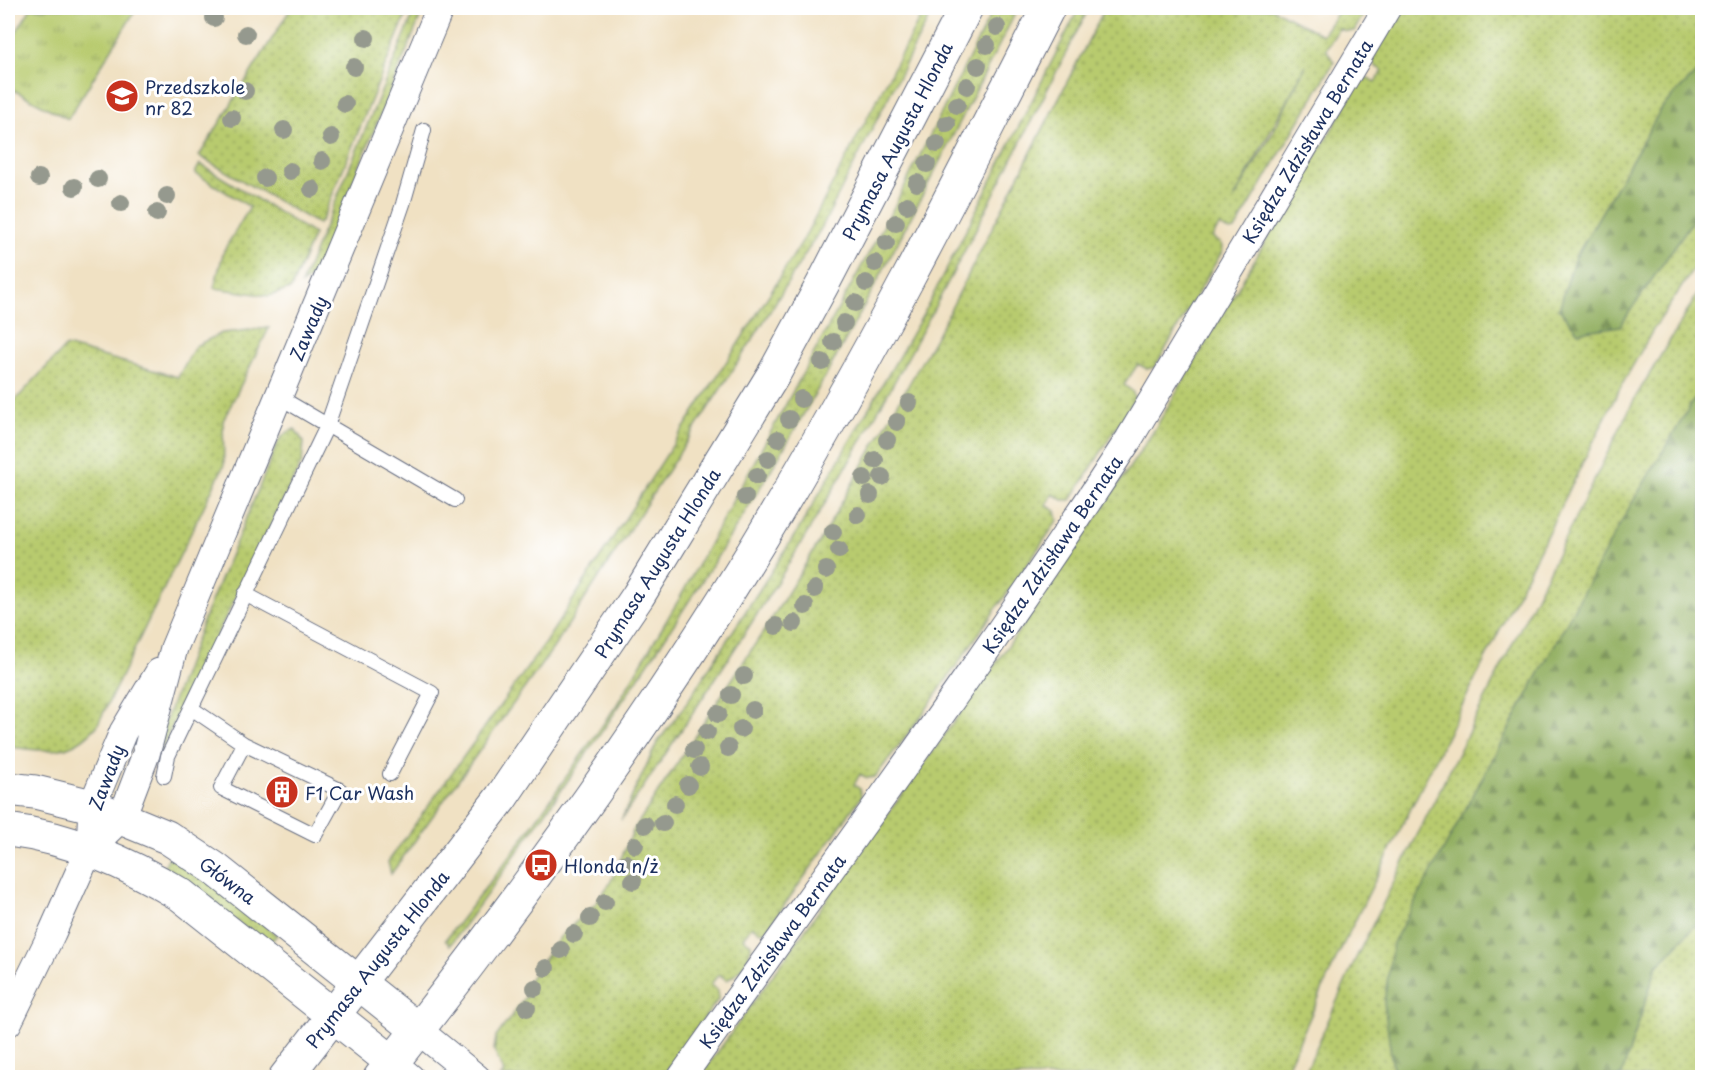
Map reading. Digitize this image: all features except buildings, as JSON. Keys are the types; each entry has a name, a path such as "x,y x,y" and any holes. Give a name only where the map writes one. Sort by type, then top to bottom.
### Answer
{"main road":[{"name":"Prymasa Augusta Hlonda","path":"285,1077 501,798 638,596 775,372 966,8"},
{"path":"8,830 90,848 147,874 181,895 334,1014 394,1072 418,1030 609,770 757,544 844,398 920,260 1048,8"},
{"name":"Główna","path":"8,789 35,792 107,812 167,837 359,981 418,1030"}],"street":[{"name":"Zawady","path":"8,1023 107,812 123,732 174,648 440,8"},
{"name":"Księdza Zdzisława Bernata","path":"681,1077 1023,600 1082,511 1129,439 1387,8"},
{"name":"Zawady","path":"107,812 157,755 174,648"},
{"path":"418,1030 477,1077"}],"lane":[{"path":"164,776 157,755 191,708 327,426 404,204 424,130"},
{"path":"279,397 455,500"},
{"path":"245,594 432,693 390,774"},
{"path":"191,708 244,744 340,790 315,835 221,788 244,744"}],"green space":[{"path":"31,8 137,8 68,119 8,87 8,45"},
{"path":"291,8 409,8 322,220 318,224 199,156"},
{"path":"416,8 424,8 315,275 301,284"},
{"path":"925,8 934,8 822,227 756,334 554,647 391,874 388,862 545,643 803,240"},
{"path":"994,8 1018,8 935,172 819,388 709,571 539,822 450,945 445,940 517,847 616,706 678,601 894,207"},
{"path":"1079,8 1089,8 972,236 881,406 767,598 621,820 657,743 686,704 800,527 924,313"},
{"path":"1105,8 1272,8 1322,35 1341,8 1367,8 1354,31 1339,28 1326,49 1334,62 1235,230 1229,231 1219,226 1212,238 1221,244 1223,250 1155,367 1147,369 1138,364 1124,385 1132,391 1135,398 1071,500 1063,500 1053,494 1046,505 1056,511 1058,520 922,715 875,777 867,778 860,774 854,785 860,789 861,797 766,931 760,932 752,926 743,938 751,944 747,960 731,978 726,980 719,974 711,984 718,991 719,998 662,1077 500,1077 504,1073 494,1050 496,1037 526,996 529,980 561,936 596,903 610,883 634,829 771,620 821,539 943,324","holes":["1306,65 1272,134 1235,198"]},
{"path":"1405,8 1702,8 1702,256 1653,330 1618,392 1339,953 1283,1077 699,1078 1051,586 1153,432 1362,78 1376,82 1383,71 1375,66 1372,58"},
{"path":"1702,67 1702,207 1620,326 1578,332 1559,309 1574,260 1663,106"},
{"path":"200,164 314,234 291,289 269,296 214,288 224,250 250,207 195,173"},
{"path":"1702,287 1702,1077 1303,1078 1355,960 1635,398"},
{"path":"269,328 223,421 224,465 97,726 77,743 56,750 8,747 8,408 66,346 178,377 195,346 222,333"},
{"path":"1702,386 1702,918 1657,966 1621,1077 1394,1077 1384,1003 1393,943 1626,513"},
{"path":"295,429 304,443 302,462 158,755 165,722 207,611 279,440 286,433"},
{"path":"169,857 203,877 277,935 268,945 163,868"}],"place":[{"name":"Przedszkole nr 82","path":"122,96"},
{"name":"F1 Car Wash","path":"282,792"},
{"name":"Hlonda n/ż","path":"541,865"}]}
